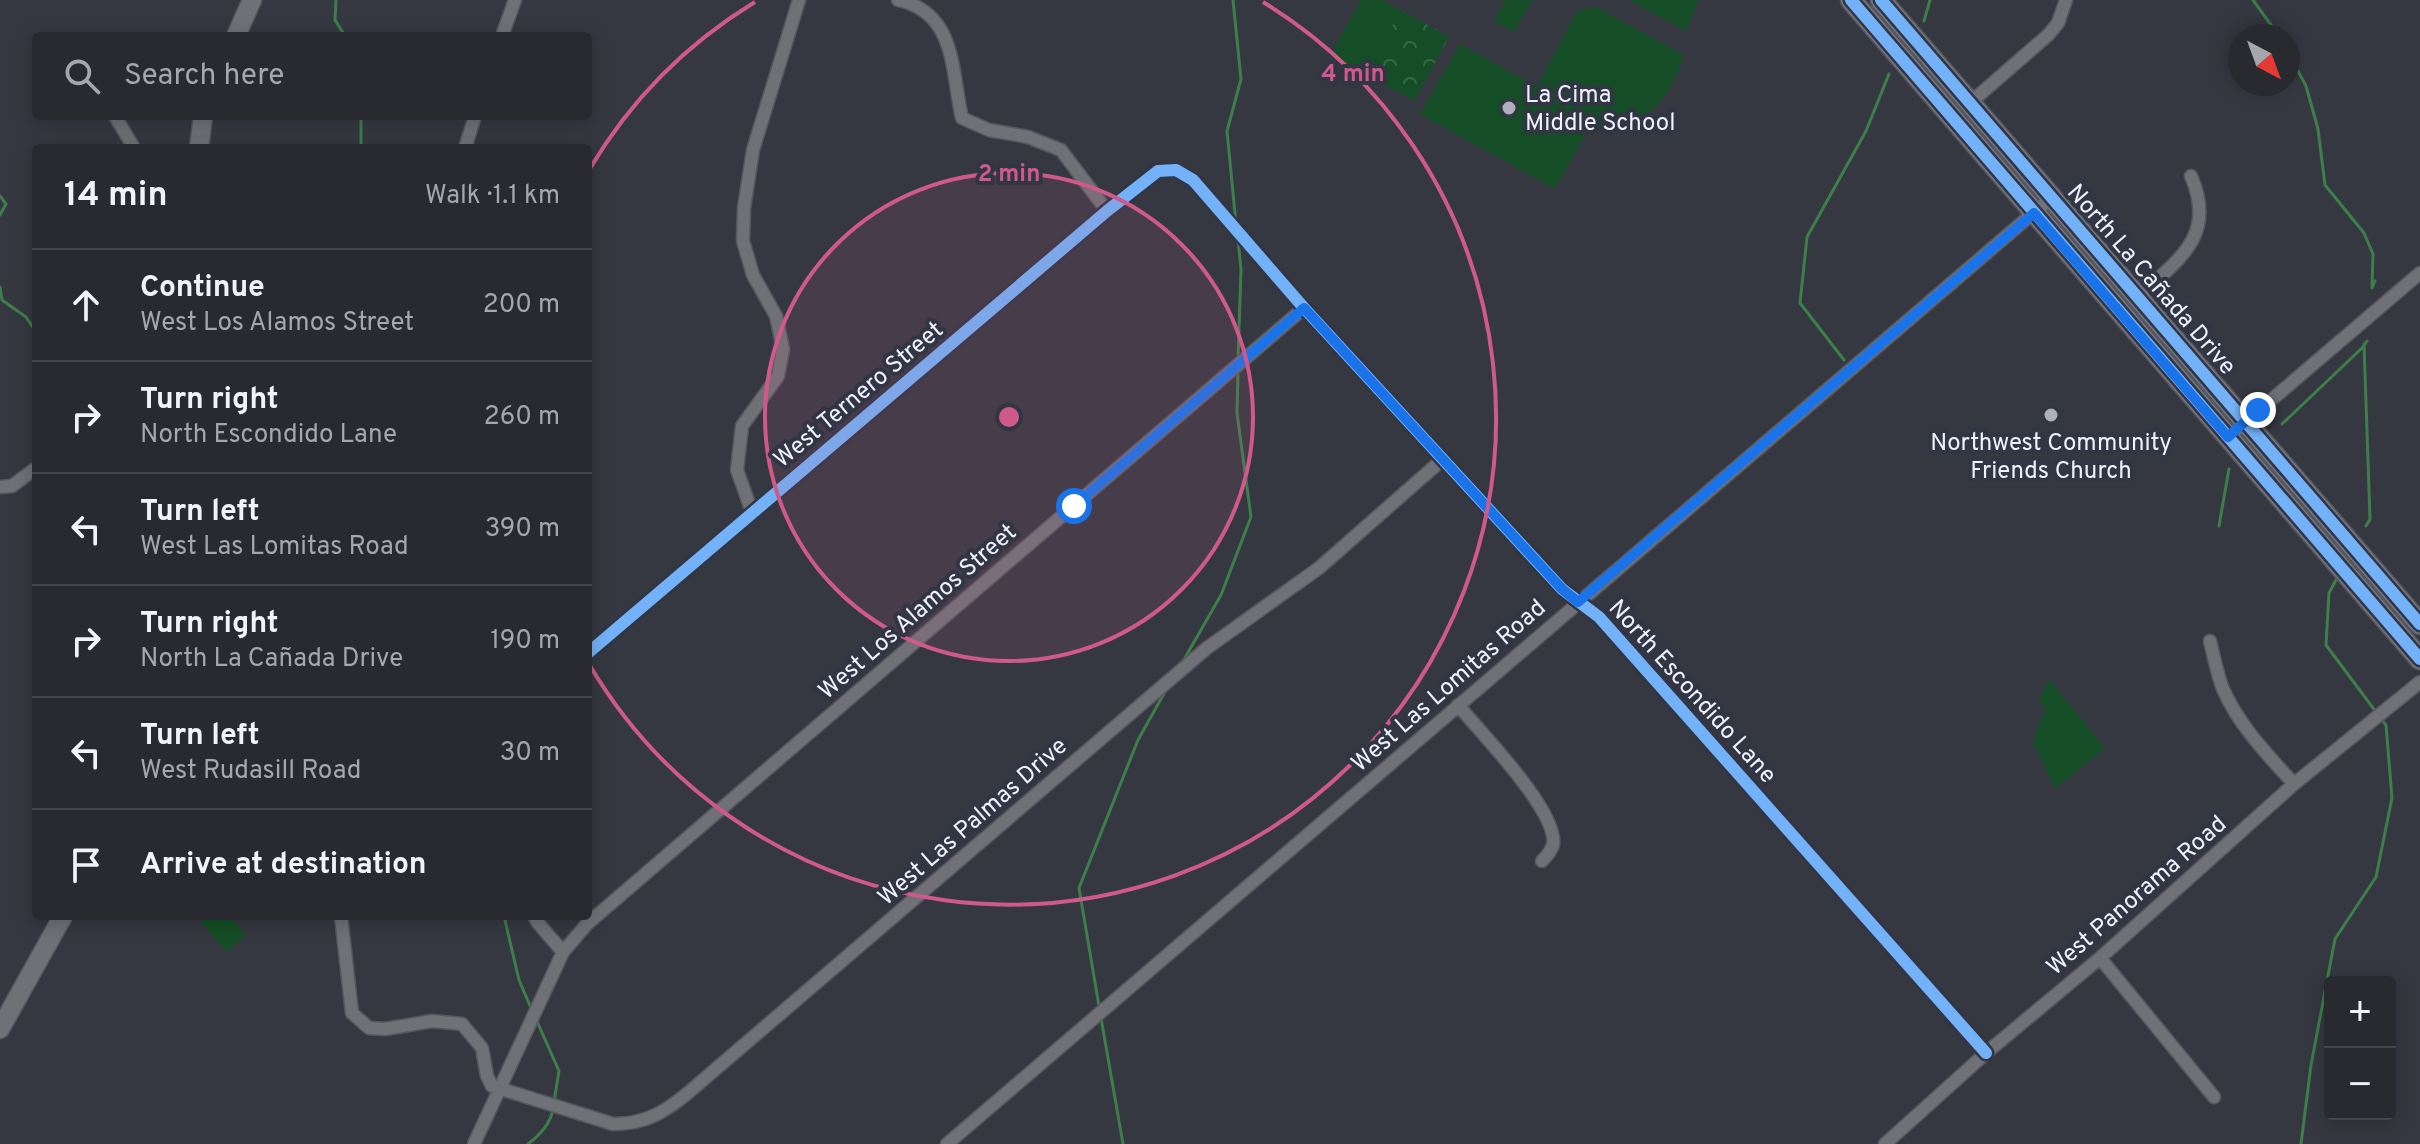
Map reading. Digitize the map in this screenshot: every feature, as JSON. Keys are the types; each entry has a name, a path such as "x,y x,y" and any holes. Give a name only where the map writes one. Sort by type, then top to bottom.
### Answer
{"main road":[{"name":"North La Cañada Drive","path":"1851,0 2420,659"},
{"name":"North La Cañada Drive","path":"1881,0 2420,624"}],"street":[{"path":"238,32 252,0"},
{"path":"503,32 515,0"},
{"path":"752,512 737,470 742,426 778,376 783,349 776,316 753,275 743,241 744,208 753,150 799,0"},
{"path":"898,0 932,15 945,34 962,118 989,130 1028,137 1061,150 1107,211"},
{"path":"1970,103 2048,35 2058,23 2066,0"},
{"path":"117,120 132,144"},
{"path":"200,144 202,120"},
{"path":"466,144 474,120"},
{"name":"North Escondido Lane","path":"1158,171 1176,170 1193,180 1304,308 1562,589 1599,617 1986,1053"},
{"name":"West Ternero Street","path":"592,650 1158,171"},
{"path":"2138,297 2181,257 2193,240 2200,223 2201,207 2191,176"},
{"name":"West Las Lomitas Road","path":"947,1144 2052,197"},
{"path":"2228,437 2420,273"},
{"name":"West Los Alamos Street","path":"592,920 1304,308"},
{"name":"West Las Palmas Drive","path":"500,1091 520,1093 613,1124 631,1124 665,1112 1207,648 1319,568 1443,459"},
{"path":"0,487 12,486 32,471"},
{"path":"2210,641 2223,688 2234,710 2251,735 2294,784"},
{"name":"West Panorama Road","path":"1885,1144 1986,1053 2100,958 2294,784 2420,682"},
{"path":"1458,705 1535,797 1552,831 1553,846 1542,861"},
{"path":"0,1029 61,920"},
{"path":"341,920 352,1013 369,1028 385,1029 432,1021 462,1024 482,1048 488,1081 500,1091"},
{"path":"474,1144 563,952 537,920"},
{"name":"West Los Alamos Street","path":"563,952 592,920"},
{"path":"2100,958 2214,1097"}],"green space":[{"path":"1361,0 1382,0 1401,10 1365,74 1330,55"},
{"path":"1505,0 1532,0 1514,32 1494,21"},
{"path":"1629,0 1699,0 1686,31"},
{"path":"1596,7 1684,55 1670,87 1651,111 1625,124 1589,128 1555,189 1420,114 1460,44 1537,87 1577,11"},
{"path":"1401,10 1449,37 1414,101 1365,74"},
{"path":"2050,680 2105,748 2055,789 2033,742 2045,709 2039,698"},
{"path":"199,920 233,920 246,935 227,952"}],"waterway":[{"path":"336,0 335,20 342,32"},
{"path":"1233,0 1241,79 1227,131 1236,224"},
{"path":"1924,21 1930,0"},
{"path":"2253,0 2270,24"},
{"path":"1844,360 1800,303 1807,237 1866,131 1889,74"},
{"path":"2300,75 2318,129 2325,185 2364,233 2373,254 2372,288 2375,281"},
{"path":"361,120 361,144"},
{"path":"0,196 6,204 0,215"},
{"path":"1238,240 1241,269 1238,360"},
{"path":"0,287 2,300 26,317 32,326"},
{"path":"2282,424 2367,341"},
{"path":"2364,344 2370,519 2366,526"},
{"path":"1182,663 1221,595 1251,517 1237,413 1238,372"},
{"path":"2219,526 2229,469"},
{"path":"2336,580 2329,593 2326,645 2376,712"},
{"path":"1099,1006 1079,888 1138,740 1166,690"},
{"path":"2301,1144 2311,1065 2335,939 2376,877 2392,798 2386,725 2381,719"},
{"path":"505,920 519,980 531,1008"},
{"path":"1101,1018 1123,1144"},
{"path":"536,1019 559,1071 554,1102"},
{"path":"528,1144 544,1129 553,1109"}],"cycle path":[{"path":"1851,0 2420,659"},
{"path":"1881,0 2420,624"},
{"path":"592,650 1107,211 1158,171 1176,170 1193,180 1304,308 1562,589 1599,617 1986,1053"}],"place":[{"name":"La Cima Middle School","path":"1509,108"},
{"name":"Northwest Community Friends Church","path":"2051,415"}],"route":[{"path":"1074,506 1304,308 1562,589 1578,602 2034,213 2228,437 2258,410"}]}
